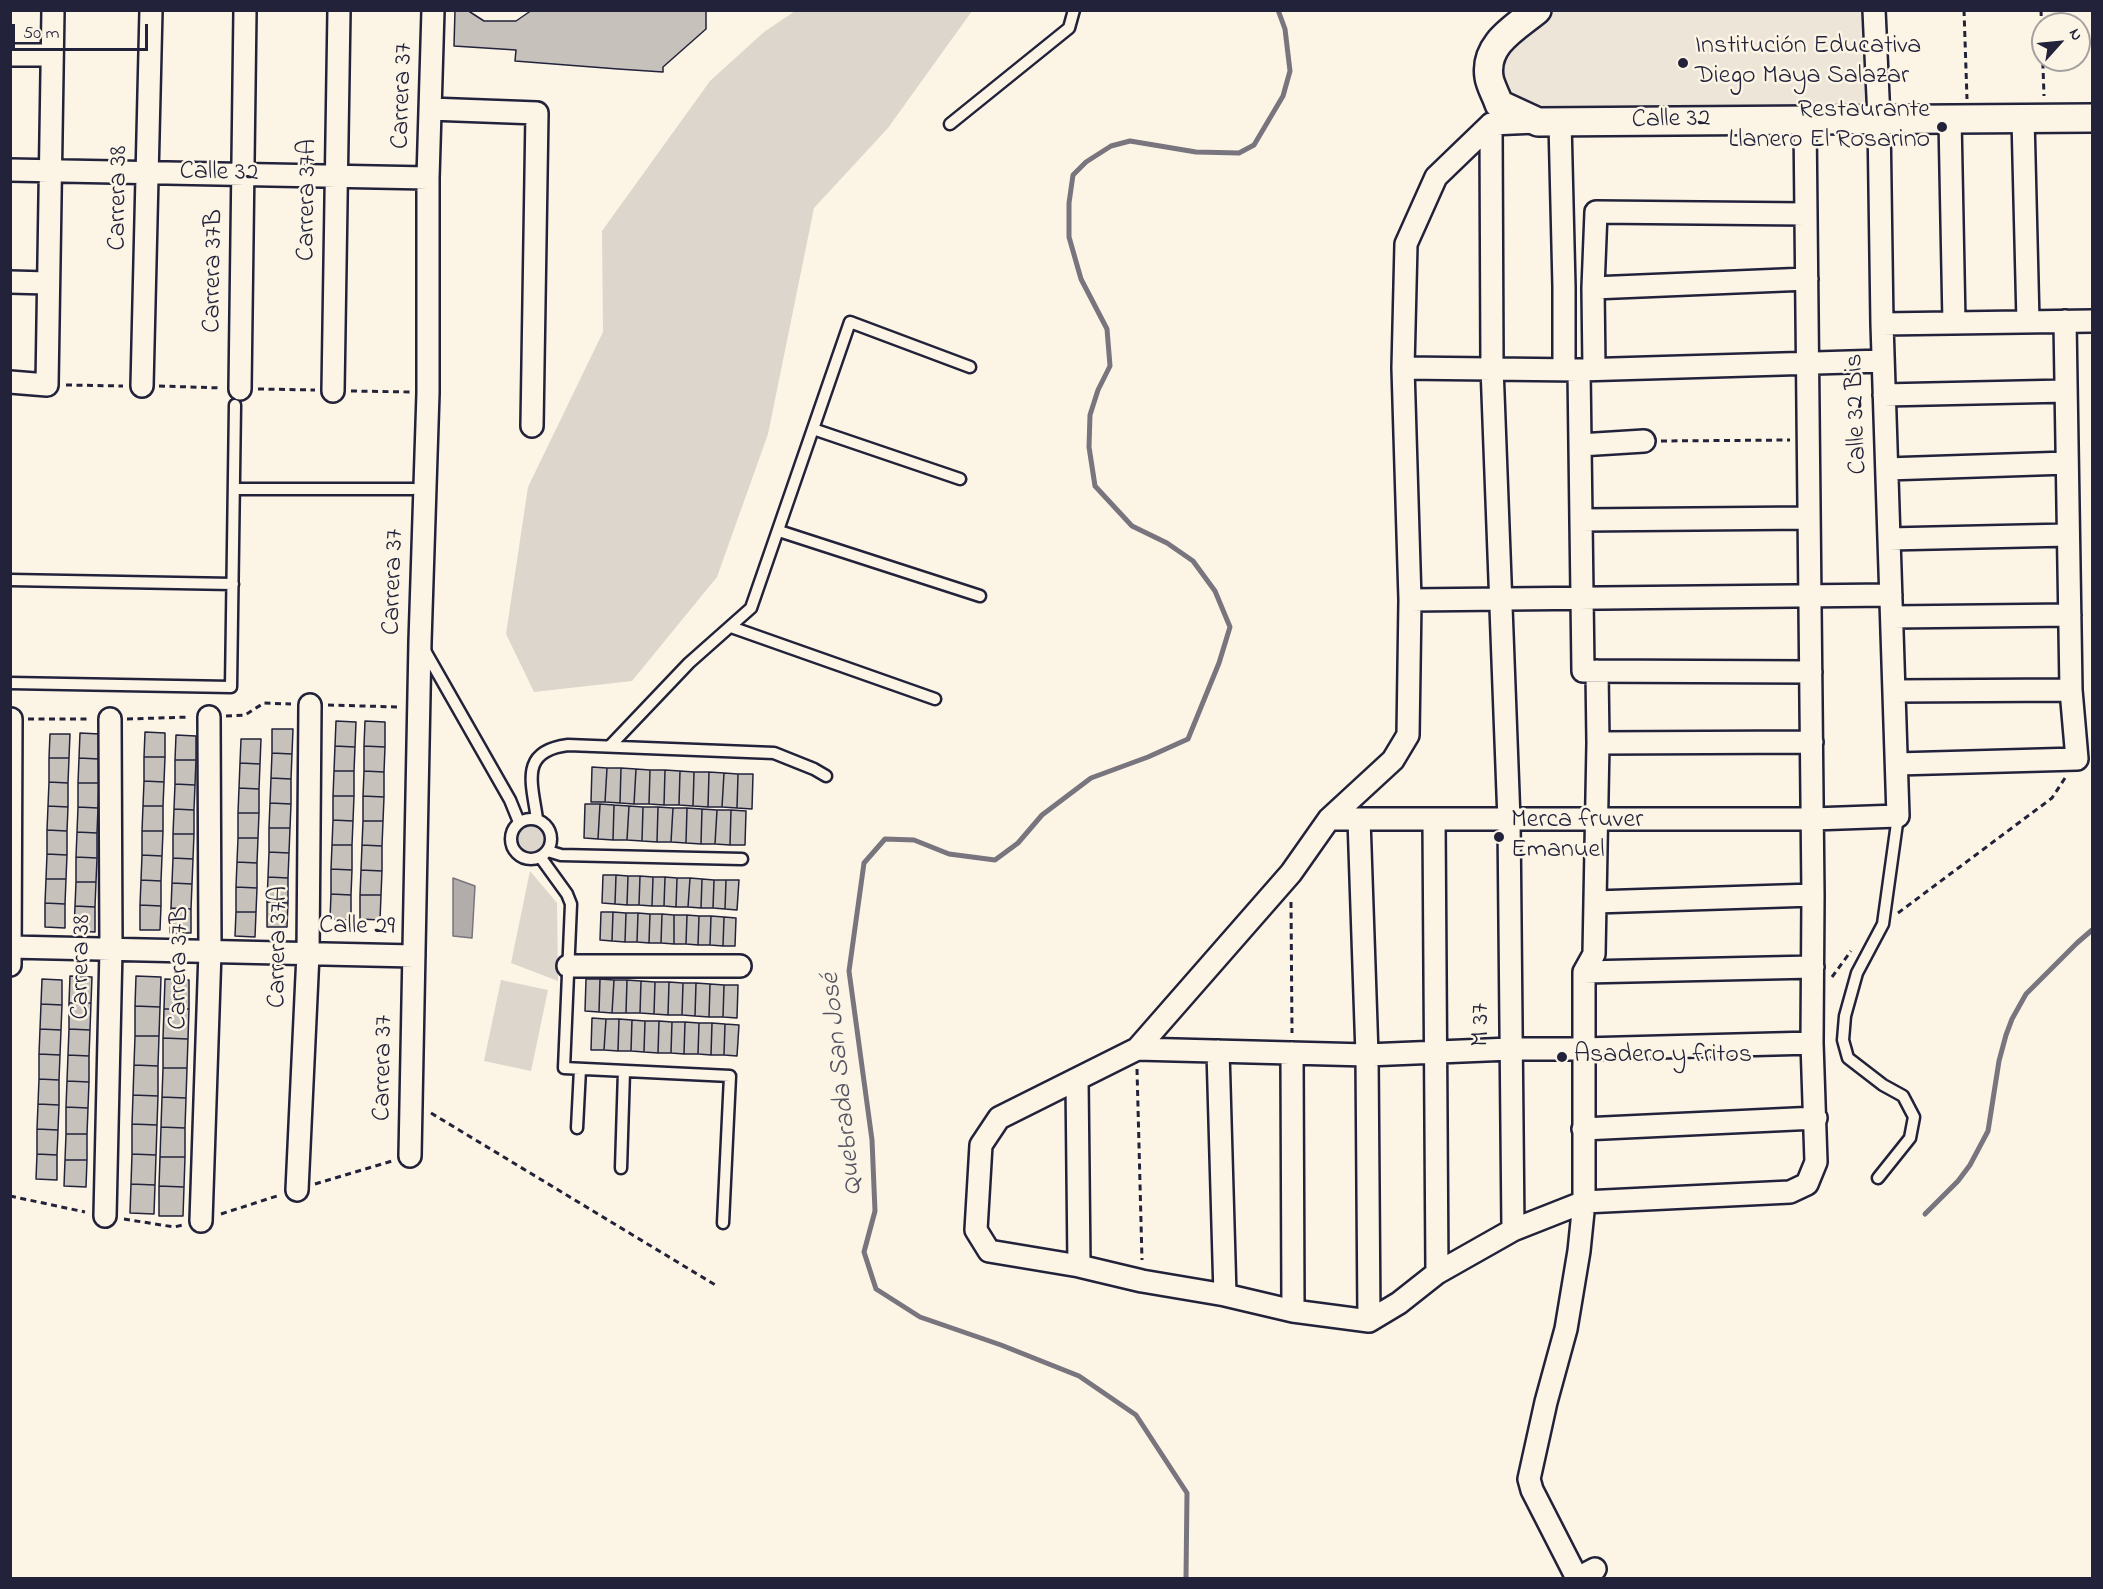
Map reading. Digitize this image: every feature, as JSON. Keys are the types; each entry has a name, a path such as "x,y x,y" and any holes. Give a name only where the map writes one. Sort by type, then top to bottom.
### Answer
{"street":[{"path":"10,382 47,385 53,10"},
{"name":"Carrera 38","path":"142,386 151,10"},
{"name":"Carrera 37B","path":"238,397 245,10"},
{"name":"Carrera 37A","path":"333,391 339,10"},
{"name":"Carrera 37","path":"410,1156 427,404 428,178 433,10"},
{"path":"1537,10 1492,49 1489,76 1499,104 1549,122"},
{"name":"Calle 32 Bis","path":"1874,10 1879,119 1884,395 1899,816"},
{"path":"10,55 52,55"},
{"path":"430,109 537,113 532,426"},
{"path":"1954,322 1959,118"},
{"path":"2028,321 2034,118"},
{"name":"Calle 32","path":"1549,122 2092,118"},
{"path":"1549,122 1491,124 1436,177 1406,244 1402,368 1410,600 1408,735 1393,760 1329,819 1291,873 1137,1049 999,1118 981,1144 976,1230 989,1251 1079,1266 1293,1311 1369,1321 1399,1303 1437,1273 1513,1230 1584,1202 1790,1192 1807,1184 1816,1162 1816,1119 1812,1042 1812,742 1805,119"},
{"path":"1549,122 1564,287 1579,369 1582,671 1811,672"},
{"name":"M 37","path":"1491,124 1492,367 1509,820 1513,1230"},
{"name":"Calle 32","path":"10,170 428,178"},
{"path":"1579,369 1593,288 1596,212 1806,214"},
{"path":"1593,288 1807,279"},
{"path":"10,282 48,283"},
{"path":"1897,764 2077,759 2071,690 2065,321"},
{"path":"1882,324 2092,321"},
{"path":"1402,368 1579,369 1883,361"},
{"path":"1884,395 2066,391"},
{"path":"1580,445 1644,441"},
{"path":"1887,470 2067,463"},
{"path":"1581,520 1809,518"},
{"path":"1889,539 2068,535"},
{"path":"1410,600 1891,595"},
{"path":"1892,617 2070,615"},
{"path":"1583,1575 1532,1490 1529,1479 1546,1402 1566,1329 1579,1251 1584,1202 1584,972 1594,954 1597,671"},
{"path":"1894,691 2071,690"},
{"name":"Carrera 37A","path":"297,1190 308,954 310,705"},
{"name":"Carrera 37B","path":"201,1221 210,951 210,717"},
{"path":"11,719 11,953"},
{"name":"Carrera 38","path":"105,1216 111,949 110,719"},
{"path":"1598,743 1812,742"},
{"path":"1329,819 1812,819 1899,816"},
{"path":"1359,819 1367,1055 1369,1321"},
{"path":"1434,820 1437,1273"},
{"path":"1595,902 1813,895"},
{"name":"Calle 29","path":"11,953 111,949 414,956"},
{"path":"568,966 740,966"},
{"path":"1584,972 1813,967"},
{"path":"1137,1049 1367,1055 1510,1049 1812,1042"},
{"path":"1218,1051 1225,1295"},
{"path":"1292,1053 1293,1311"},
{"path":"1077,1078 1079,1266"},
{"path":"1583,1129 1816,1119"}],"lane":[{"path":"950,124 1069,28 1074,10"},
{"path":"610,746 688,663 751,608 850,322 970,367"},
{"path":"10,683 231,687 238,397"},
{"path":"813,429 960,479"},
{"path":"234,489 412,489"},
{"path":"779,531 980,596"},
{"path":"10,579 233,584"},
{"path":"731,627 935,699"},
{"path":"420,642 510,800 519,822"},
{"path":"537,819 531,777 535,761 544,752 554,747 610,746 774,753 826,776"},
{"path":"1878,1178 1910,1138 1914,1117 1903,1096 1883,1085 1848,1058 1843,1040 1845,1016 1857,973 1883,924 1899,816"},
{"path":"545,854 551,844 549,829 537,819 519,822 512,830 510,840 513,850 521,858 531,860 545,854 742,859"},
{"path":"545,854 571,904 564,1068 730,1076 723,1223"},
{"path":"577,1128 580,1069"},
{"path":"621,1168 624,1071"}],"path":[{"path":"1959,118 1964,10"},
{"path":"2034,118 2041,10"},
{"path":"1644,441 1808,440"},
{"path":"1883,924 2052,798 2077,759"},
{"path":"1291,873 1292,1053"},
{"path":"1832,978 1847,954 1856,947"},
{"path":"1137,1049 1142,1281"},
{"path":"411,1102 717,1286"}],"shaded area":[{"path":"795,11 972,11 888,128 814,208 768,434 717,577 632,681 534,692 506,634 528,487 603,332 602,231 710,81 764,32"},
{"name":"Institución Educativa Diego Maya Salazar","path":"1537,11 1874,11 1879,119 1538,122 1499,104 1492,49"},
{"path":"531,819 539,820 545,825 550,831 550,847 545,853 539,858 531,859 523,858 517,853 512,847 511,839 512,831 517,825 523,820"},
{"path":"530,871 557,903 558,981 511,963"},
{"path":"453,878 475,886 472,938 453,936"},
{"path":"501,980 548,990 531,1071 484,1061"}],"building":[{"path":"455,10 467,10 484,21 516,21 532,10 706,10 706,29 663,67 663,72 618,69 515,61 516,50 454,46"},
{"path":"336,721 356,722 355,747 335,746"},
{"path":"365,721 385,722 385,747 364,746"},
{"path":"272,729 293,729 292,754 272,753"},
{"path":"145,732 165,733 165,757 144,757"},
{"path":"80,733 100,734 99,759 79,758"},
{"path":"50,734 70,734 69,758 49,758"},
{"path":"176,735 196,736 196,760 175,760"},
{"path":"241,739 261,739 260,764 240,763"},
{"path":"335,746 355,747 354,771 334,771"},
{"path":"364,746 385,747 384,772 364,771"},
{"path":"272,753 292,754 291,779 271,778"},
{"path":"144,757 165,757 164,782 144,781"},
{"path":"49,758 69,758 68,783 49,782"},
{"path":"79,758 99,759 99,783 78,783"},
{"path":"175,760 196,760 195,785 175,784"},
{"path":"240,763 260,764 259,789 239,788"},
{"path":"592,767 607,768 605,802 591,802"},
{"path":"607,768 621,768 620,803 605,802"},
{"path":"621,768 636,769 634,804 620,803"},
{"path":"636,769 650,770 649,804 634,804"},
{"path":"650,770 665,770 664,805 649,804"},
{"path":"665,770 680,771 679,805 664,805"},
{"path":"334,771 354,771 354,796 333,796"},
{"path":"364,771 384,772 384,797 363,796"},
{"path":"680,771 694,772 693,806 679,805"},
{"path":"694,772 709,772 708,807 693,806"},
{"path":"709,772 724,773 722,807 708,807"},
{"path":"724,773 738,774 737,808 722,807"},
{"path":"738,774 753,774 752,809 737,808"},
{"path":"271,778 291,779 291,804 270,803"},
{"path":"144,781 164,782 163,806 143,806"},
{"path":"49,782 68,783 68,807 48,806"},
{"path":"78,783 99,783 98,808 78,807"},
{"path":"175,784 195,785 194,810 174,809"},
{"path":"239,788 259,789 259,813 238,813"},
{"path":"333,796 354,796 353,821 333,820"},
{"path":"363,796 384,797 383,821 363,821"},
{"path":"270,803 291,804 290,828 269,828"},
{"path":"585,804 600,804 598,839 584,838"},
{"path":"600,804 614,805 613,840 598,839"},
{"path":"614,805 629,806 627,840 613,840"},
{"path":"48,806 68,807 67,831 47,830"},
{"path":"143,806 163,806 163,831 142,831"},
{"path":"629,806 643,807 642,841 627,840"},
{"path":"78,807 98,808 97,833 77,832"},
{"path":"643,807 658,807 657,842 642,841"},
{"path":"658,807 673,808 671,842 657,842"},
{"path":"673,808 687,808 686,843 671,842"},
{"path":"687,808 702,809 701,844 686,843"},
{"path":"174,809 194,810 194,834 173,834"},
{"path":"702,809 717,810 715,844 701,844"},
{"path":"717,810 731,810 730,845 715,844"},
{"path":"731,810 746,811 745,845 730,845"},
{"path":"238,813 259,813 258,838 238,838"},
{"path":"333,820 353,821 352,845 332,845"},
{"path":"363,821 383,821 382,846 362,845"},
{"path":"269,828 290,828 289,853 269,852"},
{"path":"47,830 67,831 67,855 47,854"},
{"path":"142,831 163,831 162,856 142,855"},
{"path":"77,832 97,833 97,858 76,857"},
{"path":"173,834 194,834 193,859 173,858"},
{"path":"238,838 258,838 257,863 237,862"},
{"path":"332,845 352,845 352,870 331,869"},
{"path":"362,845 382,846 382,871 361,870"},
{"path":"269,852 289,853 288,878 268,877"},
{"path":"47,854 67,855 66,879 46,879"},
{"path":"142,855 162,856 161,881 141,880"},
{"path":"76,857 97,858 96,882 76,882"},
{"path":"173,858 193,859 192,884 172,883"},
{"path":"237,862 257,863 257,888 236,887"},
{"path":"331,869 352,870 351,895 331,894"},
{"path":"361,870 382,871 381,895 360,895"},
{"path":"603,875 616,875 615,904 602,903"},
{"path":"616,875 628,876 627,905 615,904"},
{"path":"628,876 640,876 639,905 627,905"},
{"path":"640,876 653,877 652,906 639,905"},
{"path":"268,877 288,878 288,903 267,902"},
{"path":"653,877 665,877 664,906 652,906"},
{"path":"665,877 677,878 676,907 664,906"},
{"path":"677,878 690,878 688,907 676,907"},
{"path":"690,878 702,879 701,908 688,907"},
{"path":"46,879 66,879 65,904 45,903"},
{"path":"702,879 714,880 713,908 701,908"},
{"path":"141,880 161,881 161,906 140,905"},
{"path":"714,880 726,880 725,909 713,908"},
{"path":"726,880 739,880 737,910 725,909"},
{"path":"76,882 96,882 95,907 75,906"},
{"path":"172,883 192,884 191,909 171,908"},
{"path":"236,887 257,888 256,912 236,912"},
{"path":"331,894 351,895 351,920 330,919"},
{"path":"360,895 381,895 380,920 360,919"},
{"path":"267,902 288,903 287,927 267,927"},
{"path":"45,903 65,904 65,928 45,927"},
{"path":"140,905 161,906 160,930 140,930"},
{"path":"75,906 95,907 95,932 74,931"},
{"path":"171,908 191,909 191,933 170,933"},
{"path":"236,912 256,912 255,937 235,936"},
{"path":"601,912 613,912 612,941 600,940"},
{"path":"613,912 626,913 625,942 612,941"},
{"path":"626,913 638,913 637,942 625,942"},
{"path":"638,913 650,914 649,943 637,942"},
{"path":"650,914 662,914 661,943 649,943"},
{"path":"662,914 674,915 674,944 661,943"},
{"path":"674,915 687,915 686,944 674,944"},
{"path":"687,915 699,916 698,945 686,944"},
{"path":"699,916 711,916 710,945 698,945"},
{"path":"711,916 724,917 723,946 710,945"},
{"path":"724,917 736,918 735,946 723,946"},
{"path":"70,976 92,977 91,1003 69,1003"},
{"path":"136,976 161,977 160,1007 135,1006"},
{"path":"42,979 62,980 62,1005 41,1004"},
{"path":"165,979 189,980 189,1009 164,1009"},
{"path":"586,979 600,979 599,1012 585,1011"},
{"path":"600,979 614,980 612,1013 599,1012"},
{"path":"614,980 627,980 626,1013 612,1013"},
{"path":"627,980 641,981 640,1013 626,1013"},
{"path":"641,981 655,982 654,1014 640,1013"},
{"path":"655,982 669,982 668,1015 654,1014"},
{"path":"669,982 683,983 682,1015 668,1015"},
{"path":"683,983 696,983 695,1016 682,1015"},
{"path":"696,983 710,984 709,1017 695,1016"},
{"path":"710,984 724,985 723,1017 709,1017"},
{"path":"724,985 738,985 737,1018 723,1017"},
{"path":"69,1003 91,1003 90,1030 69,1029"},
{"path":"41,1004 62,1005 61,1030 40,1029"},
{"path":"135,1006 160,1007 159,1036 135,1036"},
{"path":"164,1009 189,1009 188,1039 163,1038"},
{"path":"592,1018 606,1019 604,1050 591,1050"},
{"path":"606,1019 619,1019 618,1051 604,1050"},
{"path":"619,1019 632,1020 631,1051 618,1051"},
{"path":"632,1020 645,1021 644,1052 631,1051"},
{"path":"645,1021 659,1021 658,1053 644,1052"},
{"path":"659,1021 672,1022 671,1053 658,1053"},
{"path":"672,1022 685,1022 684,1054 671,1053"},
{"path":"685,1022 699,1023 698,1054 684,1054"},
{"path":"699,1023 712,1023 711,1055 698,1054"},
{"path":"712,1023 725,1024 724,1055 711,1055"},
{"path":"725,1024 739,1025 737,1056 724,1055"},
{"path":"40,1029 61,1030 60,1055 39,1054"},
{"path":"69,1029 90,1030 89,1056 68,1055"},
{"path":"135,1036 159,1036 158,1066 134,1065"},
{"path":"163,1038 188,1039 187,1068 163,1068"},
{"path":"39,1054 60,1055 59,1080 39,1079"},
{"path":"68,1055 89,1056 89,1082 67,1081"},
{"path":"134,1065 158,1066 158,1096 133,1095"},
{"path":"163,1068 187,1068 186,1098 162,1097"},
{"path":"39,1079 59,1080 59,1105 38,1104"},
{"path":"67,1081 89,1082 88,1108 66,1107"},
{"path":"133,1095 158,1096 157,1125 132,1124"},
{"path":"162,1097 186,1098 185,1128 161,1127"},
{"path":"38,1104 59,1105 58,1130 37,1129"},
{"path":"66,1107 88,1108 87,1134 66,1134"},
{"path":"132,1124 157,1125 156,1155 132,1154"},
{"path":"161,1127 185,1128 185,1157 160,1157"},
{"path":"37,1129 58,1130 57,1155 37,1154"},
{"path":"66,1134 87,1134 87,1160 65,1160"},
{"path":"37,1154 57,1155 57,1180 36,1179"},
{"path":"132,1154 156,1155 155,1185 131,1184"},
{"path":"160,1157 185,1157 184,1187 159,1186"},
{"path":"65,1160 87,1160 86,1187 64,1186"},
{"path":"131,1184 155,1185 154,1214 130,1213"},
{"path":"159,1186 184,1187 183,1216 159,1216"}],"waterway":[{"name":"Quebrada San José","path":"1186,1578 1187,1493 1136,1415 1079,1376 1001,1345 920,1317 876,1289 864,1252 875,1211 872,1140 849,971 864,863 885,839 914,840 949,854 995,860 1018,843 1042,815 1091,778 1188,739 1219,663 1230,627 1215,591 1193,561 1167,543 1132,526 1095,486 1089,447 1090,415 1098,390 1110,366 1107,329 1081,279 1069,237 1069,203 1073,175 1086,162 1111,146 1130,141 1196,152 1239,153 1254,145 1283,96 1290,71 1285,29 1278,10"},
{"path":"1925,1214 1958,1181 1970,1165 1988,1131 1999,1061 2006,1035 2026,994 2092,930"}],"place":[{"name":"Institución Educativa Diego Maya Salazar","path":"1683,63"},
{"name":"Restaurante Llanero El Rosarino","path":"1942,127"},
{"name":"Merca fruver Emanuel","path":"1499,837"},
{"name":"Asadero y fritos","path":"1562,1057"}]}
